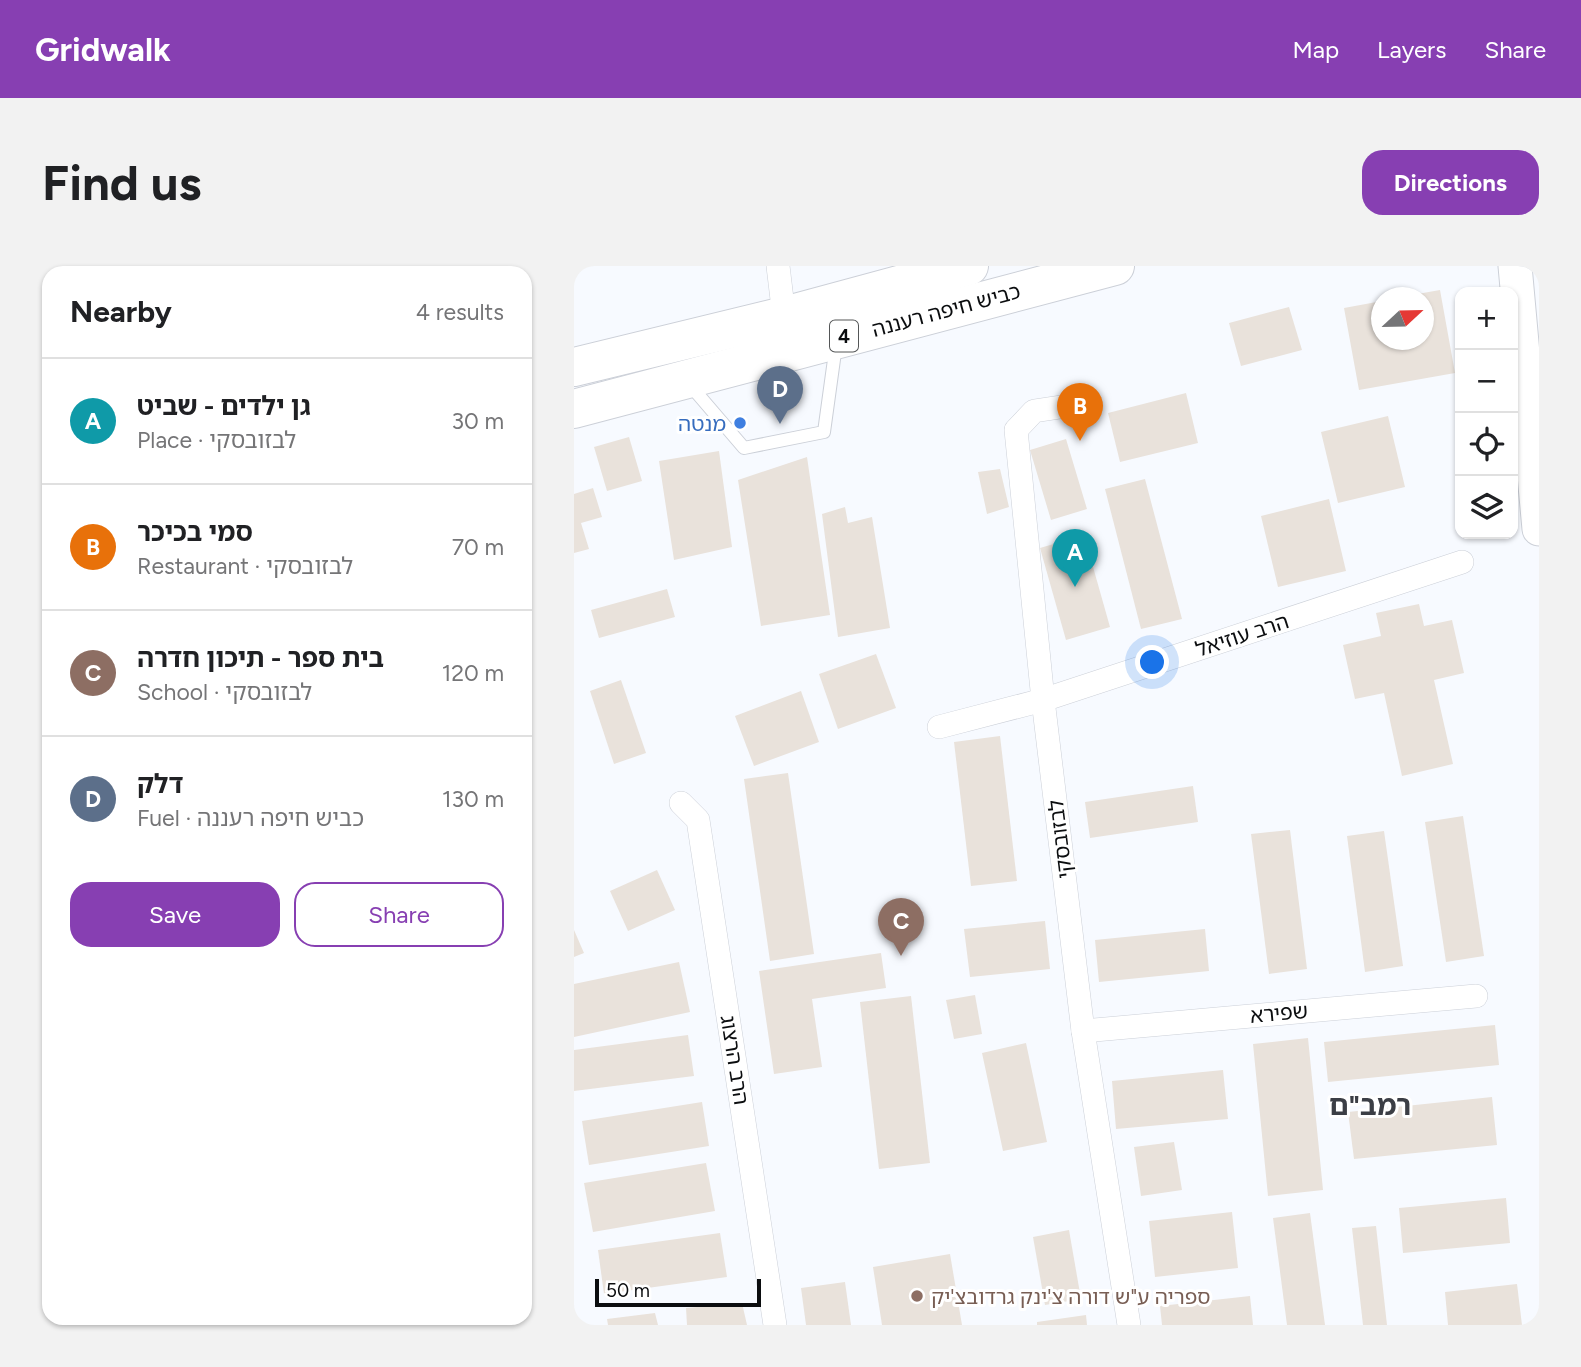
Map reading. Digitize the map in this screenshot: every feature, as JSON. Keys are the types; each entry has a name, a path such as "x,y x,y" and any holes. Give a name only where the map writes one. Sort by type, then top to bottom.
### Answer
{"highway":[{"name":"כביש חיפה רעננה","path":"574,367 784,316 969,266"},
{"name":"כביש חיפה רעננה","path":"574,409 1115,266"}],"main road":[{"path":"1515,266 1539,529"}],"street":[{"path":"778,266 784,316"},
{"name":"לבזובסקי","path":"1087,403 1034,411 1016,430 1043,700 1083,1031 1129,1325"},
{"name":"הרב עוזיאל","path":"940,727 1043,700 1462,562"},
{"name":"הרב הרצוג","path":"681,803 698,820 775,1325"},
{"name":"שפירא","path":"1083,1031 1476,996"}],"lane":[{"path":"685,379 744,448 824,432 837,338"}],"building":[{"path":"1440,290 1455,373 1359,390 1344,308 1371,303 1371,350 1434,350 1434,291"},
{"path":"1289,307 1302,350 1241,366 1229,323"},
{"path":"1186,393 1198,443 1120,462 1108,413"},
{"path":"1388,416 1405,487 1338,503 1321,432"},
{"path":"629,437 642,481 607,491 594,447"},
{"path":"1066,439 1087,509 1051,520 1030,450"},
{"path":"719,451 732,547 674,560 659,461"},
{"path":"807,457 830,615 761,626 738,480"},
{"path":"1000,469 1009,507 987,514 978,472"},
{"path":"1145,479 1182,619 1141,629 1105,489"},
{"path":"593,488 602,517 581,523 589,549 574,553 574,494"},
{"path":"1329,499 1346,571 1278,587 1261,516"},
{"path":"845,507 848,523 872,517 890,628 838,637 822,514"},
{"path":"1084,535 1110,627 1066,640 1040,548"},
{"path":"667,589 675,617 599,638 591,610"},
{"path":"1419,604 1424,626 1452,620 1464,673 1434,680 1453,764 1402,776 1384,693 1355,699 1343,645 1381,636 1376,613"},
{"path":"876,654 896,708 838,729 819,674"},
{"path":"621,680 646,753 614,764 590,691"},
{"path":"801,691 819,742 754,766 735,716"},
{"path":"1000,736 1017,881 971,886 954,742"},
{"path":"788,773 814,954 770,961 744,779"},
{"path":"1193,786 1198,822 1090,838 1085,802"},
{"path":"1463,816 1484,956 1446,962 1425,822"},
{"path":"1290,830 1307,969 1269,974 1251,834"},
{"path":"1384,831 1403,966 1365,972 1347,836"},
{"path":"657,870 675,910 628,931 610,891"},
{"path":"1045,921 1050,969 970,977 964,929"},
{"path":"1205,929 1209,971 1099,982 1095,940"},
{"path":"574,930 584,953 574,957"},
{"path":"881,953 886,988 812,999 822,1067 774,1074 759,971"},
{"path":"679,962 690,1012 574,1037 574,984"},
{"path":"975,995 982,1034 954,1039 946,1000"},
{"path":"911,996 930,1163 879,1169 860,1002"},
{"path":"1495,1025 1499,1065 1328,1082 1324,1042"},
{"path":"688,1035 694,1076 574,1091 574,1050"},
{"path":"1308,1038 1323,1190 1268,1196 1253,1044"},
{"path":"1026,1043 1047,1142 1003,1151 982,1053"},
{"path":"1223,1070 1228,1119 1116,1129 1112,1081"},
{"path":"1492,1097 1497,1145 1354,1159 1348,1112"},
{"path":"702,1102 709,1146 589,1165 582,1121"},
{"path":"1174,1142 1182,1190 1141,1196 1134,1147"},
{"path":"706,1163 715,1211 593,1232 584,1183"},
{"path":"1506,1198 1510,1243 1403,1253 1399,1208"},
{"path":"1232,1212 1238,1268 1155,1277 1149,1221"},
{"path":"1310,1213 1325,1325 1287,1325 1273,1218"},
{"path":"1376,1226 1387,1325 1363,1325 1352,1228"},
{"path":"1069,1230 1081,1299 1045,1305 1033,1237"},
{"path":"720,1233 727,1277 604,1294 598,1250"},
{"name":"ספריה ע\"ש דורה צ'ינק גרדובצ'יק","path":"950,1254 962,1325 882,1325 873,1267"},
{"path":"845,1282 851,1325 806,1325 801,1288"},
{"path":"1517,1284 1522,1325 1448,1325 1445,1292"},
{"path":"1250,1296 1253,1325 1162,1325 1160,1306"},
{"path":"742,1303 747,1325 687,1325 686,1308"},
{"path":"655,1313 658,1325 608,1325 607,1319"},
{"path":"1086,1315 1087,1325 1037,1325 1037,1322"}],"place":[{"name":"מנטה","path":"740,423"},
{"name":"דלק","path":"780,424"},
{"name":"סמי בכיכר","path":"1080,441"},
{"name":"גן ילדים - שביט","path":"1075,587"},
{"name":"בית ספר - תיכון חדרה","path":"901,956"},
{"name":"ספריה ע\"ש דורה צ'ינק גרדובצ'יק","path":"917,1296"}],"district":[{"name":"רמב\"ם","path":"1370,1105"}]}
